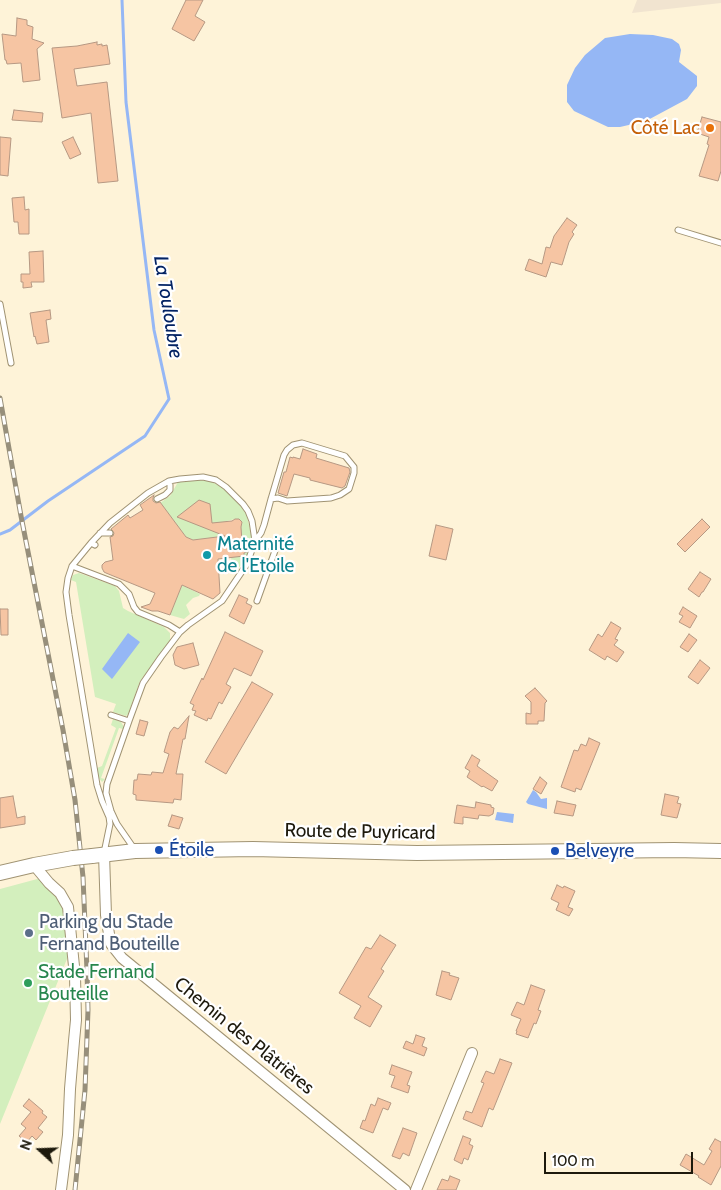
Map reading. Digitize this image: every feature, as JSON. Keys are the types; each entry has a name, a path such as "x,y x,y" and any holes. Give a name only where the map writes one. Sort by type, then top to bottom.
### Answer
{"main road":[{"name":"Route de Puyricard","path":"0,873 73,858 135,851 252,849 417,853 721,851"}],"street":[{"name":"Chemin des Plâtrières","path":"98,855 111,944 122,958 405,1190"},
{"path":"34,865 65,901 69,916 73,960 75,1027 68,1135 61,1190"},
{"path":"416,1190 472,1053"}],"lane":[{"path":"678,230 721,243"},
{"path":"0,304 11,363"},
{"path":"135,851 117,824 106,793 107,784 142,683 180,632 222,601 247,564 255,542 261,533 271,499 284,455 287,450 293,445 302,443 345,456 354,467 354,474 349,489 340,495 331,498 287,501 278,498 271,499"},
{"path":"98,855 110,824 97,785 69,615 66,592 72,566 110,523 138,500 169,481 180,479 203,477 216,480 226,487 248,511 252,521 255,542"},
{"path":"158,499 170,490 169,481"},
{"path":"100,533 110,533"},
{"path":"255,542 269,546"},
{"path":"257,601 276,548"},
{"path":"72,566 119,584 128,594 138,612 169,625 180,632"},
{"path":"111,715 129,721"}],"shaded area":[{"path":"637,0 721,0 721,3 632,13"}],"green space":[{"path":"190,479 209,481 223,487 241,506 247,516 252,539 251,550 243,564 237,569 232,564 231,557 244,555 240,530 242,523 239,519 227,521 228,536 193,540 186,537 160,503 170,496 178,482"},
{"path":"79,573 115,586 119,591 123,608 164,627 170,633 170,641 140,681 126,716 113,712 116,704 95,697 76,582 71,580 73,575"},
{"path":"182,585 200,594 186,605 190,614 184,619 170,615"},
{"path":"113,719 121,722 124,727 123,729 119,728 101,778 105,779 102,782 98,777 97,768 102,766 116,728 111,725"},
{"name":"Stade Fernand Bouteille","path":"41,878 62,903 69,954 0,1124 0,889"}],"water":[{"path":"630,34 653,35 672,39 679,44 681,50 679,62 697,76 697,86 687,99 646,121 620,127 608,127 574,111 567,102 567,85 575,68 585,55 605,38"},
{"path":"128,633 140,642 112,679 102,669"},
{"path":"533,790 541,799 547,798 547,809 526,802"},
{"path":"497,812 514,814 513,823 495,820"}],"building":[{"path":"186,0 203,0 195,16 205,22 194,41 172,29"},
{"path":"17,18 27,20 27,25 33,27 32,39 44,43 37,49 40,80 23,82 21,63 7,64 5,60 2,34 16,36"},
{"path":"97,42 97,45 107,45 110,64 74,69 77,86 107,82 118,181 98,183 91,113 62,118 52,48"},
{"path":"14,110 43,113 42,122 12,120"},
{"path":"702,117 721,122 721,171 718,181 699,176 709,145 707,144 709,137 697,133"},
{"path":"0,137 11,138 8,176 0,175"},
{"path":"73,137 81,154 70,159 62,142"},
{"path":"24,197 25,210 29,209 29,234 19,234 18,222 14,222 12,198"},
{"path":"567,218 577,225 572,232 574,234 569,242 562,265 551,262 546,277 525,270 529,259 542,264 546,247 550,248 554,236"},
{"path":"43,251 44,282 31,282 32,287 23,288 21,274 30,274 29,252"},
{"path":"50,310 51,319 46,320 49,342 37,344 30,313"},
{"path":"303,449 317,454 316,458 349,468 350,472 345,486 342,488 294,474 287,496 278,493 290,457 300,459"},
{"path":"154,495 153,501 156,503 160,502 186,537 193,540 225,536 177,517 199,500 210,504 212,523 239,519 242,522 242,543 249,542 244,556 218,559 220,593 213,599 182,585 170,615 141,607 150,604 155,593 106,573 102,568 105,562 113,560 110,537 114,533 111,529 128,515 130,518 143,510 140,505"},
{"path":"702,519 710,527 685,552 677,544"},
{"path":"436,525 453,529 446,560 429,556"},
{"path":"700,572 711,579 699,597 688,589"},
{"path":"239,595 248,599 246,603 252,606 244,624 229,616"},
{"path":"683,607 697,616 690,628 679,622 683,616 679,614"},
{"path":"0,609 8,609 8,635 1,635"},
{"path":"611,622 621,628 615,639 618,640 614,645 624,652 617,662 607,656 605,660 589,650 598,634 602,637"},
{"path":"225,632 263,651 251,676 234,668 226,684 231,687 222,704 219,702 211,719 208,718 207,721 194,715 196,711 192,710 194,705 190,703"},
{"path":"689,634 697,640 688,652 680,647"},
{"path":"193,643 199,665 184,669 175,665 173,655 177,647"},
{"path":"700,660 710,668 698,684 688,677"},
{"path":"252,682 273,694 226,774 205,762"},
{"path":"535,688 547,701 545,703 544,721 538,721 538,724 526,724 526,713 531,714 531,702 525,696"},
{"path":"189,716 176,774 183,774 181,800 174,799 173,803 136,800 136,795 133,794 134,780 137,780 138,774 151,775 152,772 163,773 169,754 164,752 170,732 174,727 178,729"},
{"path":"140,720 148,722 144,736 136,734"},
{"path":"589,738 600,743 581,790 576,788 575,792 561,787 574,750 578,751 581,744 586,746"},
{"path":"472,755 480,760 477,766 498,781 492,791 467,777 470,771 465,768"},
{"path":"540,777 547,783 541,794 533,789"},
{"path":"665,794 679,797 677,803 681,804 677,818 661,815"},
{"path":"13,796 17,818 25,816 25,824 0,828 0,798"},
{"path":"557,801 576,805 573,816 554,813"},
{"path":"476,802 491,805 494,808 493,814 489,816 479,815 478,819 463,817 463,824 454,823 457,805 475,808"},
{"path":"172,815 183,818 179,829 168,826"},
{"path":"557,885 575,891 568,907 573,909 569,916 556,910 559,903 551,899"},
{"path":"380,935 396,945 381,969 384,971 368,997 382,1006 370,1027 354,1018 361,1006 339,993 366,947 371,949"},
{"path":"442,971 459,978 451,1000 436,995"},
{"path":"531,985 545,990 538,1010 541,1011 528,1038 516,1034 521,1019 511,1015 517,1002 524,1005"},
{"path":"416,1035 425,1038 422,1046 427,1048 424,1056 403,1048 406,1041 413,1044"},
{"path":"500,1059 512,1063 493,1110 489,1108 482,1127 463,1119 466,1111 472,1113 484,1083 481,1082 486,1071 494,1074"},
{"path":"392,1065 412,1072 407,1085 410,1086 408,1093 391,1087 395,1076 389,1074"},
{"path":"378,1098 391,1103 388,1110 383,1108 373,1133 360,1128 363,1120 365,1121 371,1104 375,1106"},
{"path":"29,1099 47,1117 38,1128 43,1132 36,1140 32,1136 27,1142 19,1136 26,1128 21,1124 31,1112 23,1106"},
{"path":"403,1128 417,1133 409,1156 403,1153 400,1159 392,1156"},
{"path":"463,1136 471,1139 469,1144 473,1146 468,1160 464,1158 462,1164 454,1160"},
{"path":"715,1139 721,1142 721,1166 711,1185 680,1165 686,1154 704,1165 712,1151 709,1149"},
{"path":"450,1176 460,1180 456,1190 437,1190 442,1179 448,1181"}],"waterway":[{"name":"La Touloubre","path":"0,534 10,530 48,501 145,436 169,399 154,330 126,102 122,0"}],"railway":[{"path":"0,398 63,730 75,800 83,877 88,1010 85,1090 75,1190"}],"place":[{"name":"Côté Lac","path":"710,128"},
{"name":"Maternité de l'Etoile","path":"207,555"},
{"name":"Étoile","path":"159,850"},
{"name":"Belveyre","path":"555,851"},
{"name":"Parking du Stade Fernand Bouteille","path":"29,933"},
{"name":"Stade Fernand Bouteille","path":"28,983"}]}
